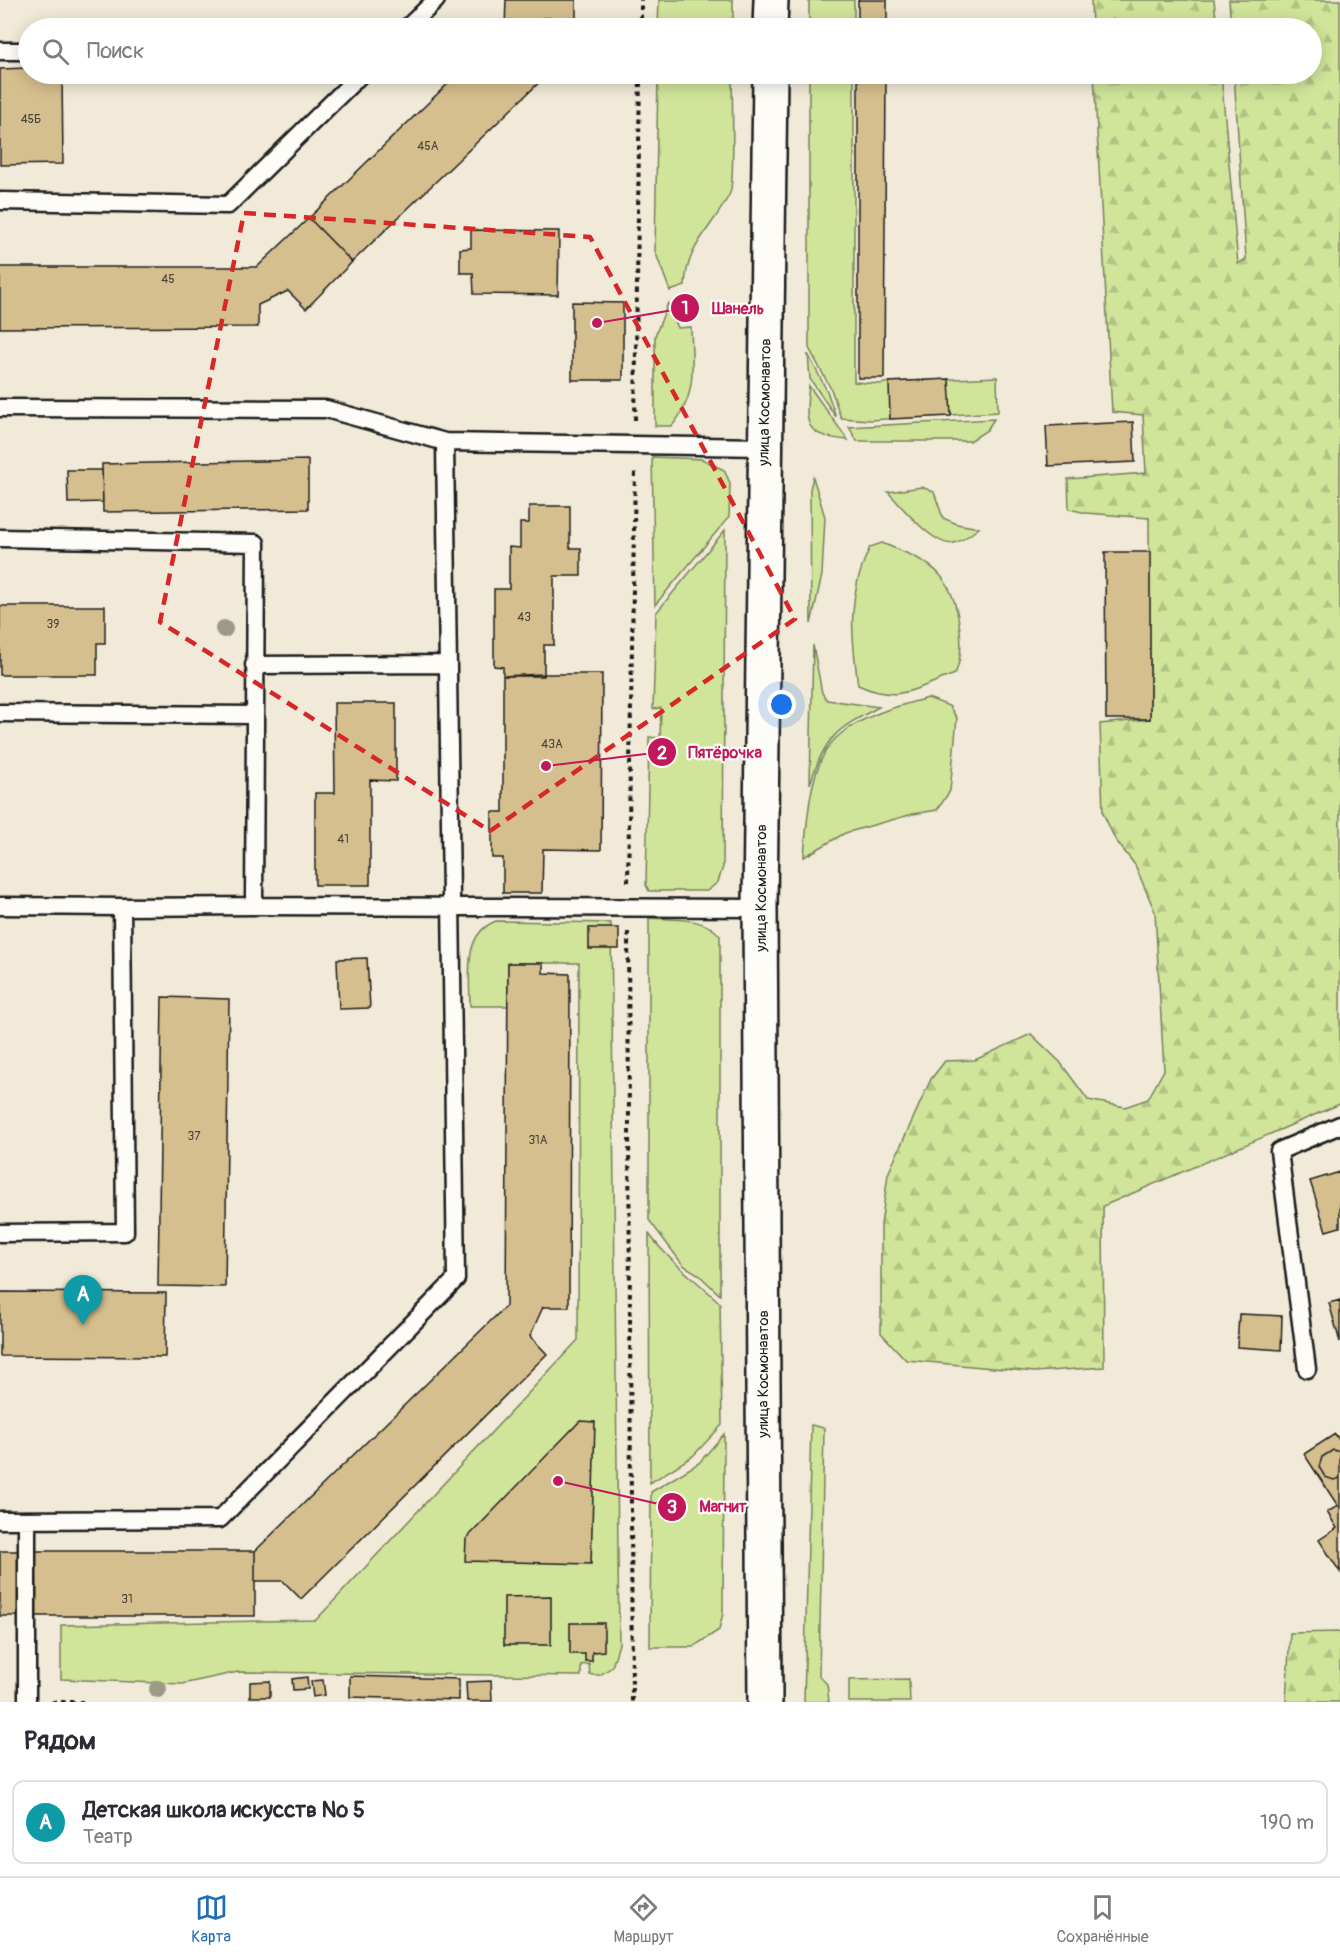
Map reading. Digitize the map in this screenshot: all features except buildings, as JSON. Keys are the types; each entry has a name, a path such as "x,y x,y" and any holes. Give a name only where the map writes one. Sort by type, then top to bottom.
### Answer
{"main road":[{"path":"770,18 771,0"},
{"name":"улица Космонавтов","path":"765,1702 760,908 770,84"}],"lane":[{"path":"417,18 436,0"},
{"path":"0,51 18,51"},
{"path":"0,201 228,205 351,84"},
{"path":"0,408 326,409 445,442 764,447"},
{"path":"0,1520 220,1519 456,1279 445,442"},
{"path":"0,538 256,543 254,906"},
{"path":"254,665 447,664"},
{"path":"0,713 254,715"},
{"path":"0,906 760,908"},
{"path":"0,1233 125,1232 122,907"},
{"path":"1307,1369 1279,1151 1340,1125"},
{"path":"27,1520 27,1702"}],"path":[{"path":"641,0 641,18"}],"highlighted area":[{"path":"244,213 590,237 795,619 490,831 160,622"}],"green space":[{"path":"659,0 733,0 733,18 658,18"},
{"path":"809,0 854,0 854,18 809,18"},
{"path":"1091,0 1214,0 1216,18 1092,18"},
{"path":"1229,0 1340,0 1340,1104 1103,1206 1104,1367 1035,1372 906,1360 881,1333 881,1225 888,1174 931,1079 945,1061 975,1060 1031,1034 1060,1062 1088,1100 1125,1107 1148,1099 1164,1070 1155,912 1135,865 1115,839 1103,813 1100,724 1150,719 1149,518 1086,513 1069,509 1068,479 1146,473 1143,415 1112,412 1095,84 1222,84 1238,264 1246,259 1235,84 1322,84 1322,18 1230,18"},
{"path":"658,84 732,84 732,185 724,205 695,248 690,259 685,286 670,291 655,251"},
{"path":"809,84 854,84 854,382 881,384 997,377 998,412 870,420 841,418 831,389 809,348"},
{"path":"668,303 678,328 691,327 692,379 686,403 672,426 655,426 655,336"},
{"path":"808,354 827,391 836,417 810,379"},
{"path":"809,386 848,440 823,436 811,427 807,411"},
{"path":"994,419 987,430 970,441 857,441 849,427"},
{"path":"652,457 702,459 724,470 730,483 729,517 655,605"},
{"path":"813,477 825,517 822,575 811,624 810,489"},
{"path":"922,487 934,492 943,518 957,524 979,528 961,541 946,543 928,533 888,492"},
{"path":"725,530 723,867 718,882 707,891 649,891 646,885 649,737 660,738 661,708 653,709 656,613"},
{"path":"882,543 921,560 940,575 952,596 961,637 959,663 955,674 918,689 897,694 873,691 858,685 854,648 853,614 857,582 870,547"},
{"path":"813,645 822,693 827,700 879,707 852,722 834,736 821,755 810,784"},
{"path":"928,698 949,706 957,718 950,791 937,810 913,814 845,833 804,857 811,794 820,762 827,749 846,730 867,718"},
{"path":"649,918 697,922 706,925 720,936 720,1295 698,1274 683,1265 649,1220"},
{"path":"496,921 611,923 619,1644 612,1667 600,1675 590,1675 589,1664 581,1665 581,1676 238,1672 182,1684 61,1679 61,1625 316,1620 578,1340 579,963 508,963 508,1006 470,1006 469,969 473,945 485,927"},
{"path":"649,1234 674,1262 720,1303 722,1425 693,1456 650,1483"},
{"path":"811,1425 824,1428 819,1676 827,1684 829,1702 804,1702"},
{"path":"724,1434 723,1613 719,1630 693,1647 650,1647 651,1492 699,1463"},
{"path":"1340,1632 1340,1702 1286,1702 1290,1633"},
{"path":"909,1679 910,1702 849,1702 849,1680"}],"place":[{"name":"Шанель","path":"597,323"},
{"name":"Пятёрочка","path":"546,766"},
{"name":"Детская школа искусств № 5","path":"83,1325"},
{"name":"Магнит","path":"558,1481"}]}
